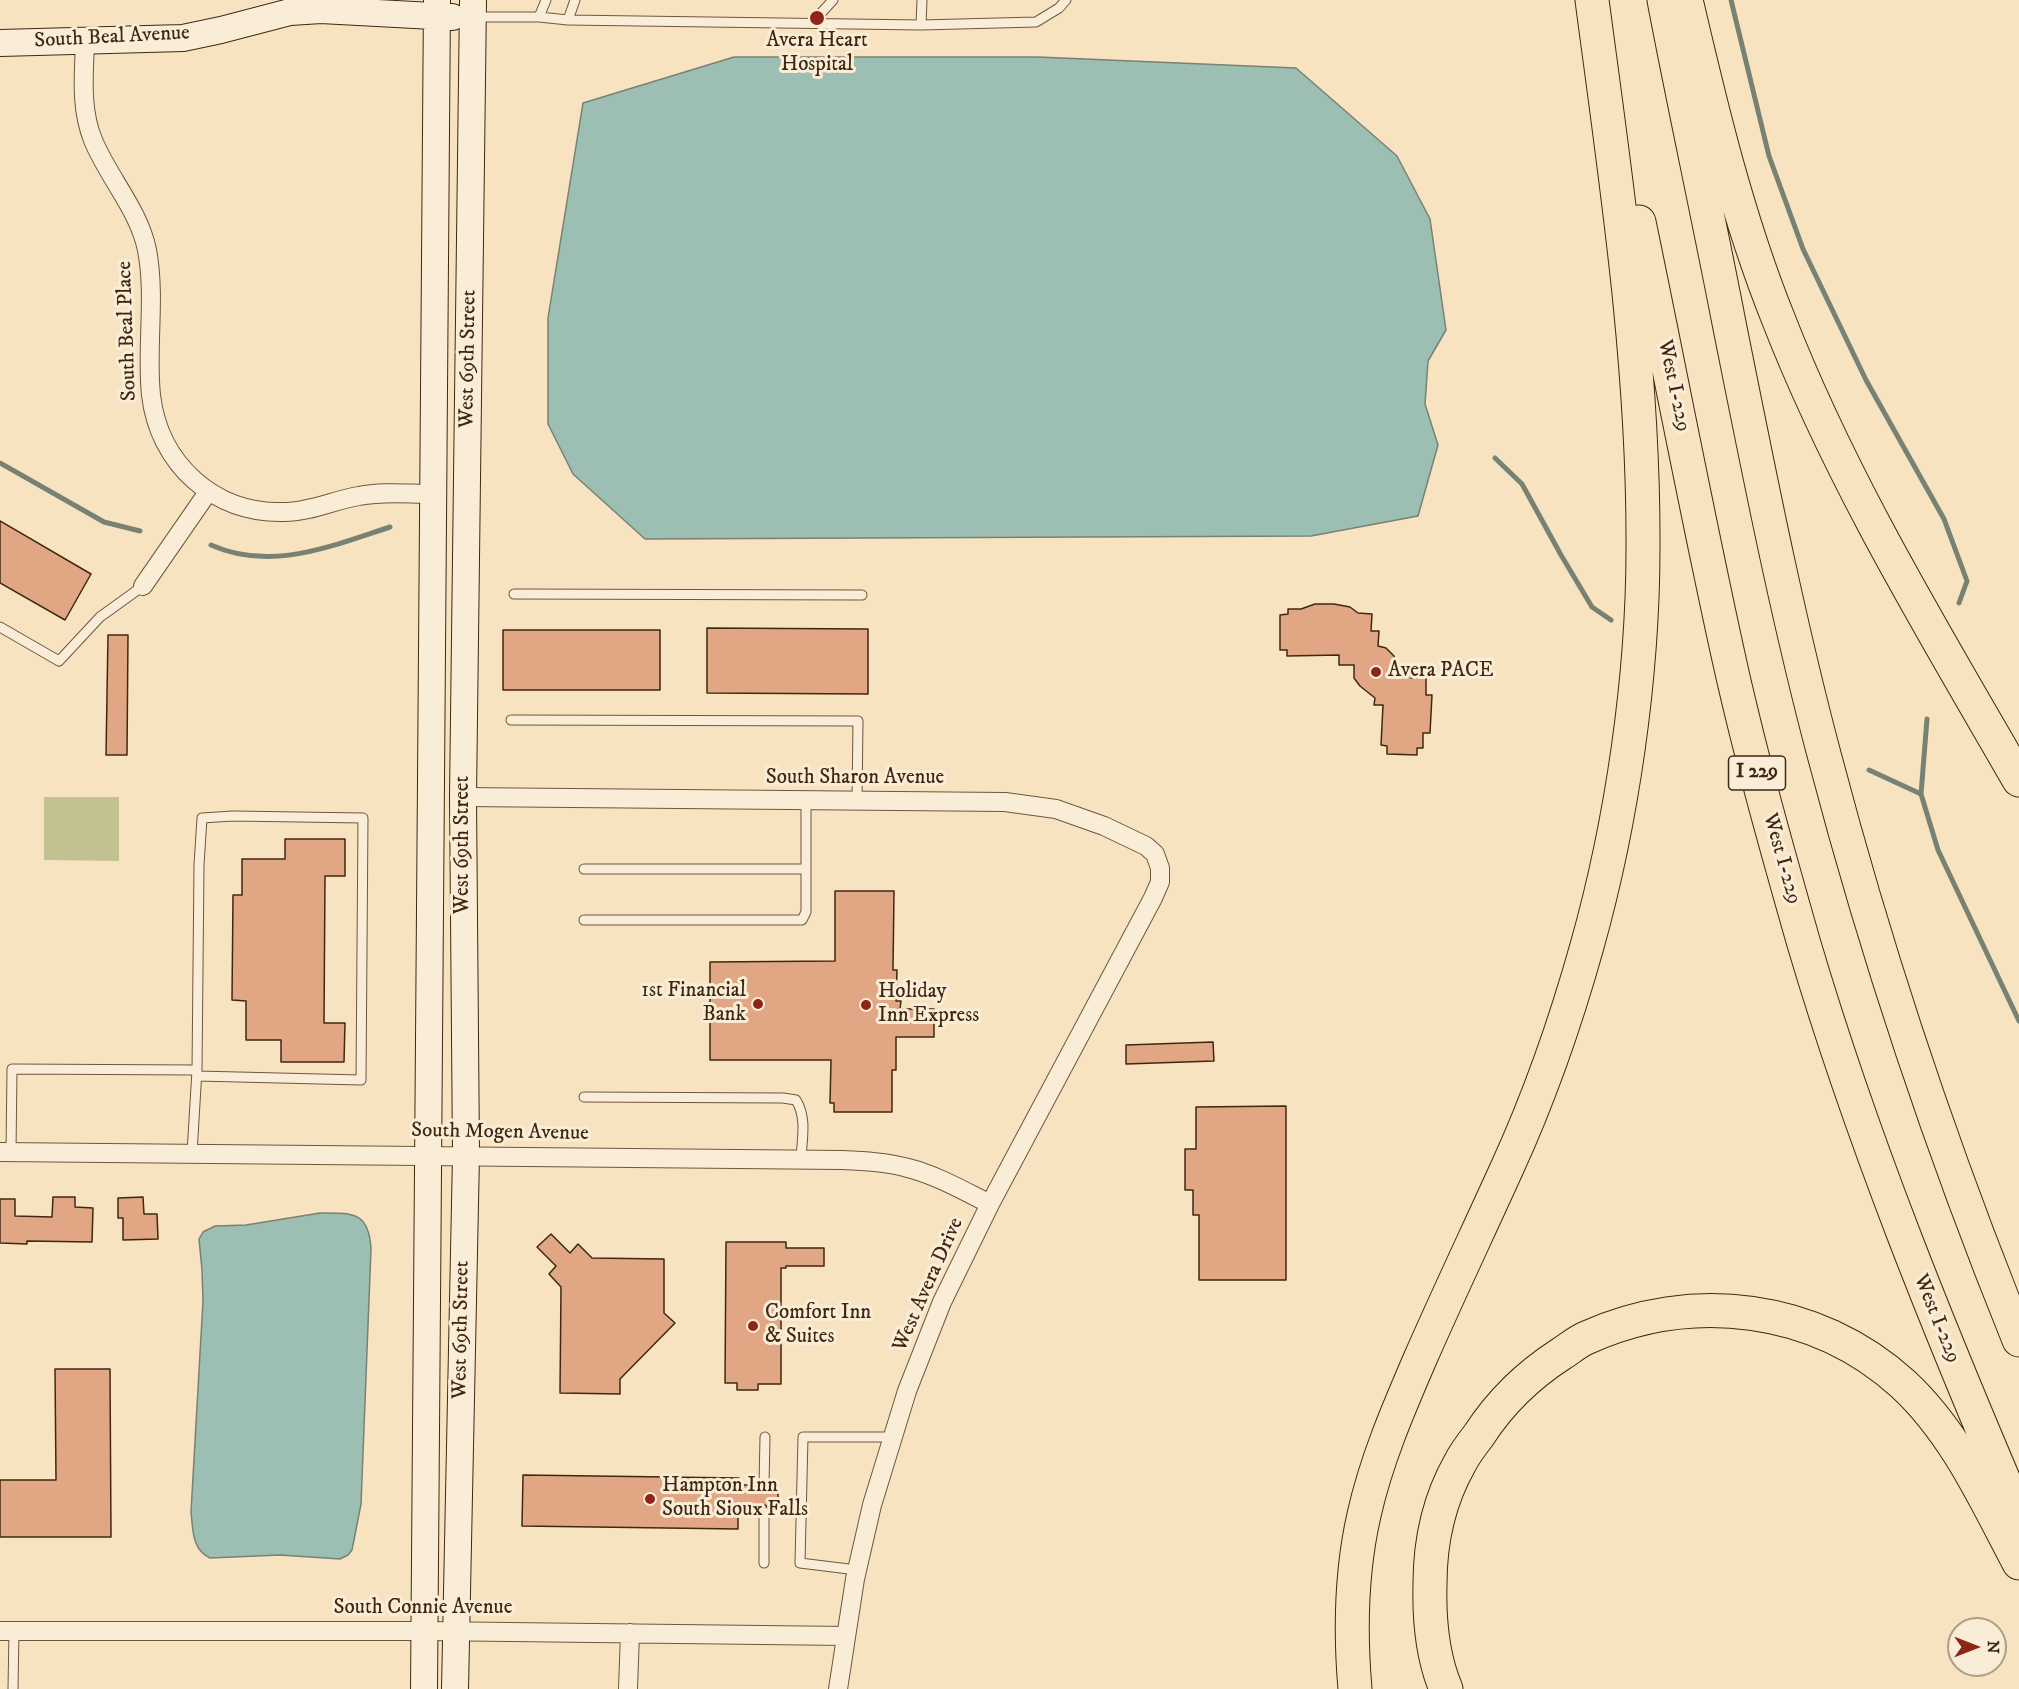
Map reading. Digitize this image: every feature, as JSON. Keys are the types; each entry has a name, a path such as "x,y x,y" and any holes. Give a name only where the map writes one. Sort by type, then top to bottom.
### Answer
{"highway":[{"name":"West I-229","path":"1593,0 1708,564 1735,683 1780,859 1835,1043 1876,1159 1950,1353 2019,1516"},
{"path":"1355,1689 1352,1654 1356,1561 1373,1477 1404,1398 1514,1153 1555,1047 1588,943 1599,898 1611,844 1628,741 1638,660 1641,610 1643,553 1641,445 1628,297 1593,0"},
{"path":"1664,0 1780,574 1824,757 1877,941 1925,1090 1963,1197 2019,1340"},
{"path":"1686,0 1732,180 1777,316 1802,376 1833,447 1867,512 2019,780"},
{"path":"1446,1689 1439,1673 1429,1618 1430,1560 1441,1506 1460,1463 1494,1412 1535,1371 1584,1339 1641,1318 1698,1310 1755,1313 1811,1327 1864,1354 1903,1385 1940,1425 1972,1473 2019,1563"}],"street":[{"name":"West 69th Street","path":"424,1689 437,8"},
{"name":"South Beal Avenue","path":"0,43 183,38 290,12 473,9"},
{"name":"West 69th Street","path":"455,1689 466,1155 463,797 473,9"},
{"name":"South Beal Place","path":"84,41 86,119 93,140 130,209 147,248 150,286 151,396 156,422 182,469 208,492 262,512 286,512 376,493 432,494"},
{"path":"143,586 208,492"},
{"name":"South Sharon Avenue","path":"463,797 1005,802 1056,809 1104,826 1146,846 1155,854 1160,868 1160,882 1137,928"},
{"name":"West Avera Drive","path":"838,1689 857,1570 872,1505 907,1391 942,1302 990,1204 1137,928"},
{"name":"South Mogen Avenue","path":"6,1152 874,1161 908,1168 933,1177 990,1204"},
{"name":"South Connie Avenue","path":"7,1631 425,1631 846,1636"},
{"path":"628,1689 630,1633"}],"lane":[{"path":"539,17 546,0"},
{"path":"568,20 575,0"},
{"path":"812,22 833,0"},
{"path":"921,25 922,0"},
{"path":"473,9 568,20 921,25 1036,22 1059,8 1066,0"},
{"path":"0,627 59,661 100,617 143,586"},
{"path":"514,594 862,596"},
{"path":"511,720 858,722 857,801"},
{"path":"584,920 802,920 806,912 806,801"},
{"path":"6,1152 12,1069 197,1073 361,1080 363,818 232,816 202,818 199,865 197,1073 192,1153"},
{"path":"584,869 806,869"},
{"path":"584,1097 783,1098 796,1100 802,1110 801,1159"},
{"path":"764,1485 765,1437"},
{"path":"857,1570 800,1563 802,1437 893,1437"},
{"path":"764,1512 764,1563"},
{"path":"7,1631 14,1689"}],"green space":[{"path":"44,797 119,797 119,861 44,860"}],"water":[{"path":"734,57 1038,57 1296,68 1397,156 1430,219 1446,330 1428,361 1425,404 1438,445 1418,516 1311,536 645,539 573,474 548,424 548,318 583,103"},
{"path":"320,1213 341,1213 357,1217 367,1227 370,1237 361,1504 352,1550 340,1559 280,1555 210,1558 197,1545 191,1512 203,1301 199,1239 203,1232 215,1226 246,1225"}],"building":[{"path":"0,521 91,574 65,620 0,583"},
{"path":"1315,604 1334,604 1350,607 1358,613 1372,614 1371,631 1379,631 1378,646 1386,648 1394,656 1399,671 1411,671 1411,678 1426,678 1426,695 1432,695 1430,733 1423,733 1423,748 1417,748 1417,755 1387,754 1387,746 1381,745 1383,705 1374,705 1375,698 1354,678 1354,665 1339,665 1339,655 1287,656 1287,650 1280,650 1280,615 1288,614 1288,609 1301,609"},
{"path":"707,628 868,629 868,694 707,693"},
{"path":"503,630 660,630 660,690 503,690"},
{"path":"108,635 128,635 127,755 106,755"},
{"path":"285,839 345,839 345,876 325,876 324,1023 345,1023 344,1062 281,1062 281,1040 246,1040 246,1001 232,1000 233,895 242,895 242,859 285,859"},
{"path":"835,891 894,891 893,970 897,970 896,1001 901,1001 900,1009 934,1009 934,1037 896,1037 896,1070 892,1070 892,1112 834,1112 834,1103 830,1103 831,1060 710,1060 710,962 835,961"},
{"path":"1213,1042 1214,1061 1126,1064 1126,1045"},
{"path":"1286,1106 1286,1280 1199,1280 1199,1215 1193,1215 1193,1190 1185,1190 1185,1149 1196,1149 1196,1107"},
{"path":"53,1197 75,1197 75,1207 93,1208 92,1242 0,1243 0,1199 15,1199 15,1216 52,1217"},
{"path":"143,1197 144,1214 157,1214 158,1239 123,1240 123,1218 118,1218 118,1198"},
{"path":"551,1234 570,1253 578,1244 592,1258 664,1259 664,1313 675,1323 620,1379 620,1394 560,1393 561,1287 549,1274 556,1266 537,1247"},
{"name":"Comfort Inn & Suites","path":"726,1242 786,1242 786,1248 824,1248 824,1266 781,1268 781,1384 758,1384 758,1390 737,1390 737,1383 725,1383"},
{"path":"55,1369 110,1369 111,1537 0,1537 0,1480 56,1480"},
{"name":"Hampton Inn South Sioux Falls","path":"523,1475 739,1478 739,1485 757,1485 758,1489 763,1492 768,1491 771,1485 778,1485 778,1512 771,1512 765,1505 757,1512 738,1512 738,1529 522,1526"}],"waterway":[{"path":"1731,0 1769,156 1803,249 1866,380 1944,519 1967,581 1959,603"},
{"path":"1495,458 1522,484 1592,607 1611,620"},
{"path":"0,463 104,522 140,531"},
{"path":"211,545 233,553 278,556 323,548 390,527"},
{"path":"1927,719 1921,794 1938,850 2019,1021"},
{"path":"1869,770 1921,794"}],"place":[{"name":"Avera Heart Hospital","path":"817,18"},
{"name":"Avera PACE","path":"1376,672"},
{"name":"1st Financial Bank","path":"758,1004"},
{"name":"Holiday Inn Express","path":"866,1005"},
{"name":"Comfort Inn & Suites","path":"753,1326"},
{"name":"Hampton Inn South Sioux Falls","path":"650,1499"}]}
